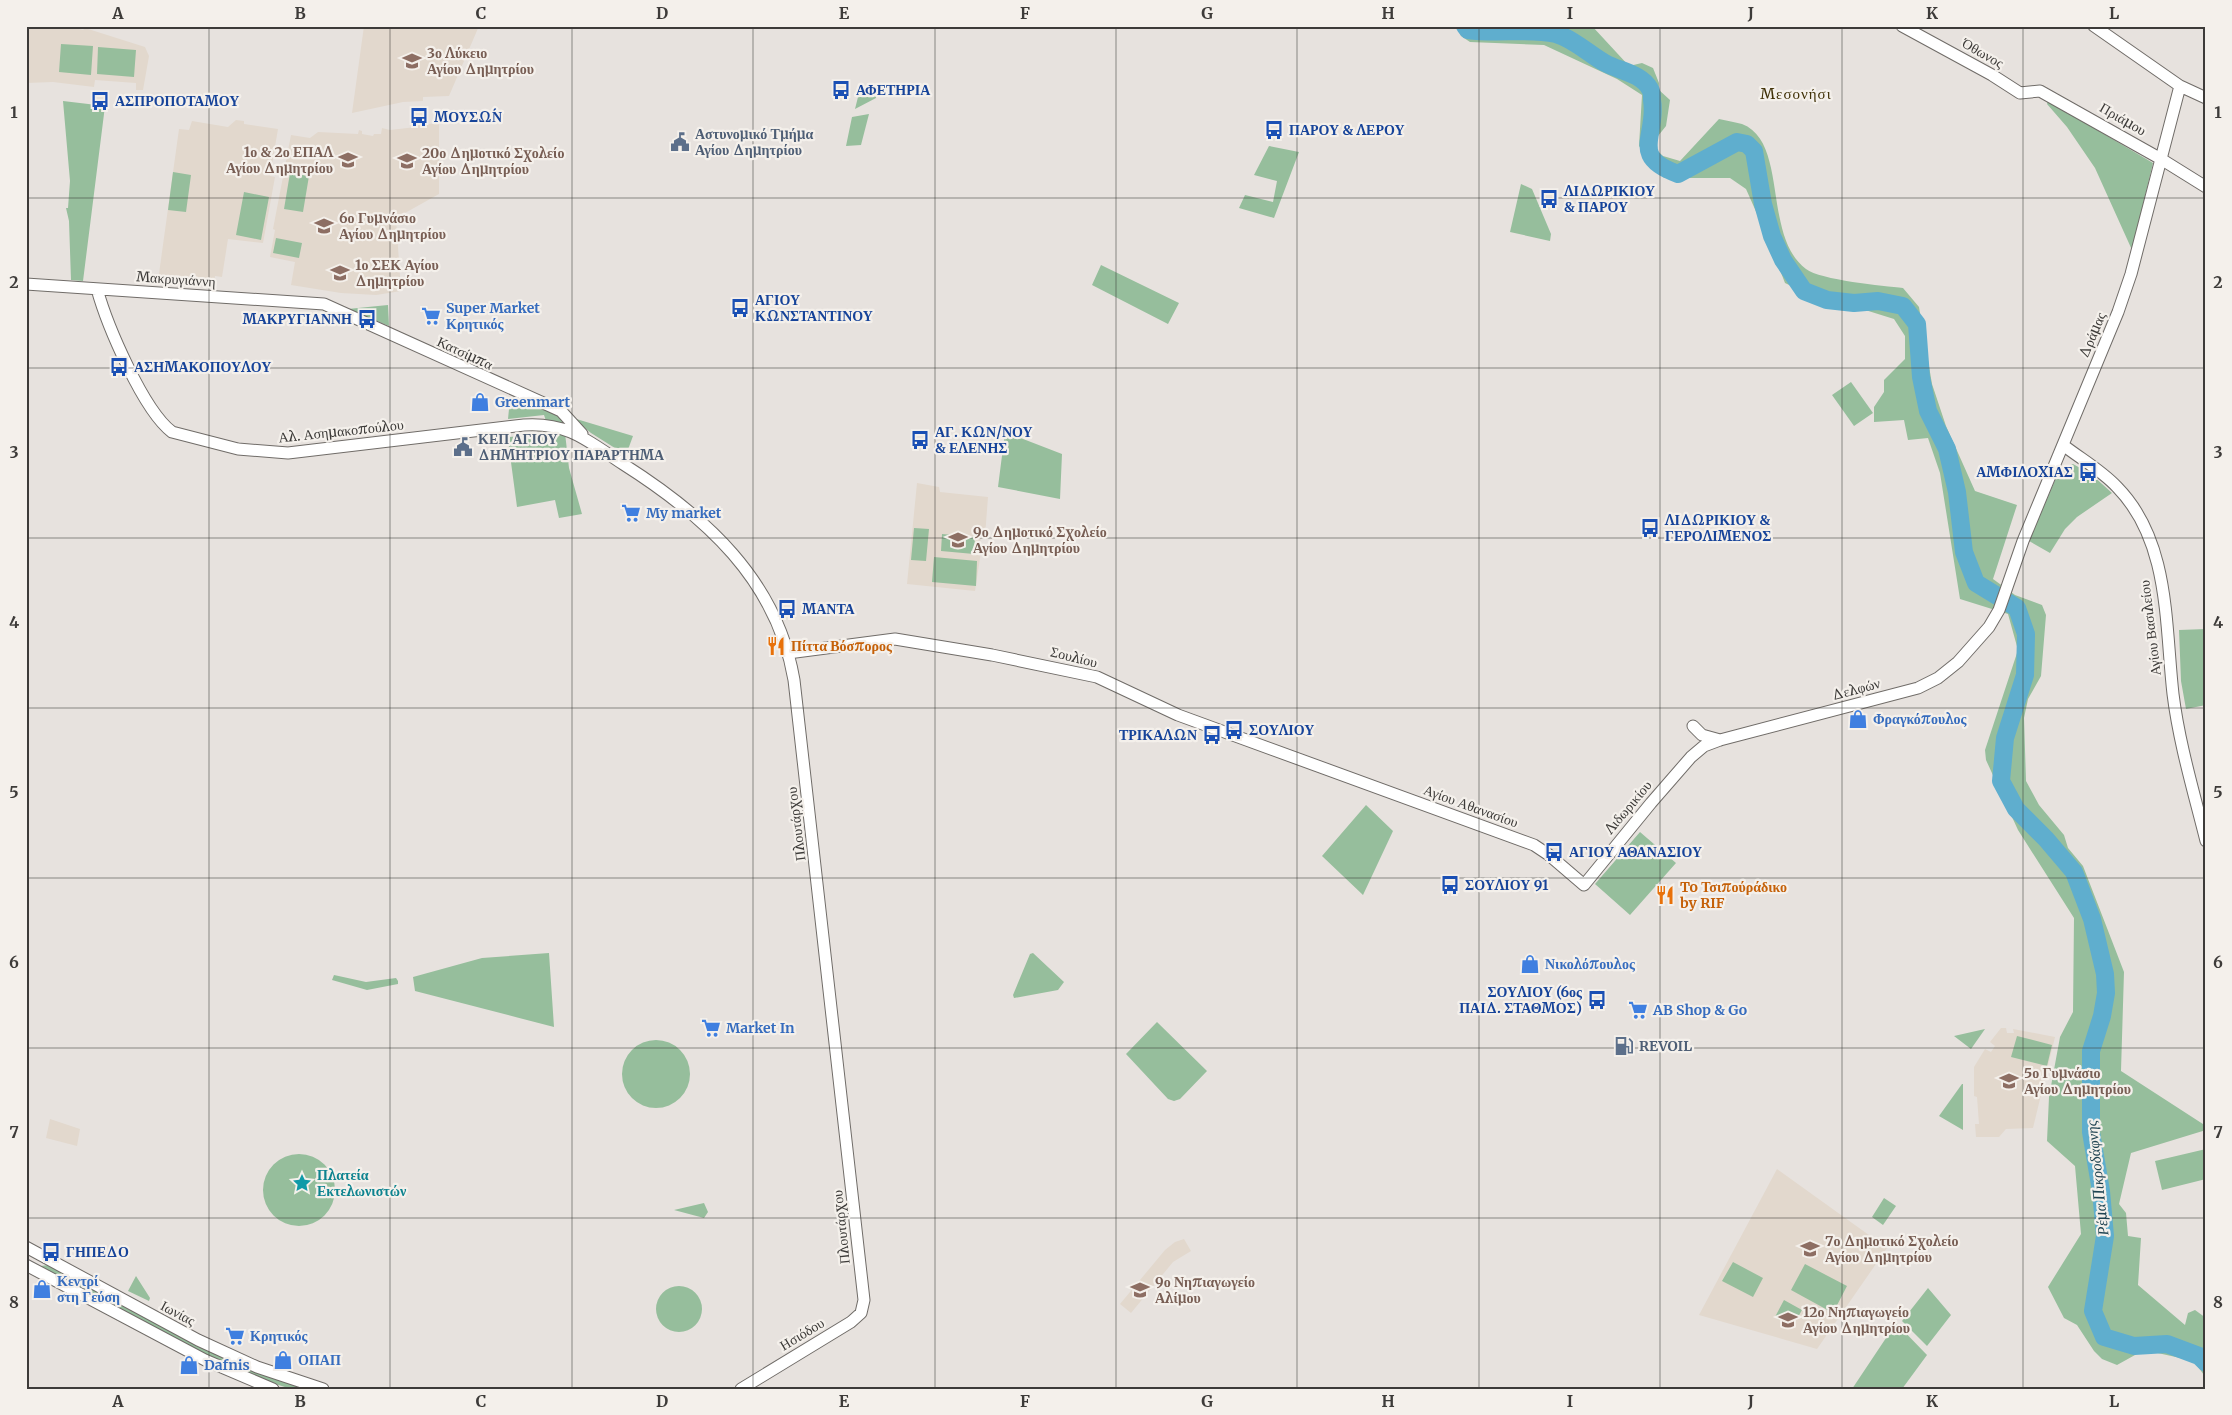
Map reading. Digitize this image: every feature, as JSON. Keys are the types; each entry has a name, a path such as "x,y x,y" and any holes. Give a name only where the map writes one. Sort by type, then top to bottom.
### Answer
{"street":[{"name":"Όθωνος","path":"1902,26 1992,75 2020,94"},
{"path":"2094,26 2180,86 2206,98"},
{"name":"Δράμας","path":"2007,588 2023,541 2131,274 2180,86"},
{"name":"Πριάμου","path":"2020,94 2040,91 2161,158 2206,187"},
{"name":"Μακρυγιάννη","path":"26,284 324,304"},
{"name":"Αλ. Ασημακοπούλου","path":"97,289 122,352 140,387 164,425 180,435 238,449 276,453 318,451 541,424 563,428 586,439"},
{"name":"Κατσίμπα","path":"324,304 561,411 586,439"},
{"name":"Πλουτάρχου","path":"586,439 673,497 713,531 758,589 776,619 788,653 794,680 864,1294"},
{"name":"Αγίου Βασιλείου","path":"2063,445 2117,487 2141,518 2152,543 2168,624 2176,712 2206,841"},
{"name":"Δελφών","path":"1698,751 1720,740 1926,684 1958,662 1989,627 2007,588"},
{"name":"Σουλίου","path":"788,653 894,639 1043,664 1109,682 1178,715 1337,772"},
{"path":"1693,726 1702,735 1720,740"},
{"name":"Λιδωρικίου","path":"1584,885 1646,809 1698,751"},
{"name":"Αγίου Αθανασίου","path":"1337,772 1534,845 1544,851 1584,885"},
{"name":"Ιωνίας","path":"26,1247 198,1340 257,1367 323,1389"},
{"path":"26,1265 198,1357 273,1389"},
{"name":"Ησιόδου","path":"741,1389 859,1316 863,1308 864,1294"}],"shaded area":[{"path":"26,26 66,26 83,30 85,28 145,47 149,56 143,90 136,90 136,83 95,80 94,87 53,82 26,83"},
{"name":"3ο Λύκειο Αγίου Δημητρίου","path":"364,26 479,26 449,96 423,97 423,101 403,102 352,113"},
{"path":"427,119 428,124 439,123 439,194 396,218 401,291 376,295 341,293 291,285 295,262 270,257 275,230 273,229 291,135 310,138 318,132 358,134 359,130 362,131 362,134 373,136 374,134 381,134 382,128 390,130 416,127 416,120"},
{"path":"236,120 244,121 244,124 278,129 270,176 275,177 263,243 228,239 222,277 215,276 214,282 172,276 171,283 158,281 179,129 189,130 192,121 228,127"},
{"name":"9ο Δημοτικό Σχολείο Αγίου Δημητρίου","path":"917,483 939,487 940,492 988,497 985,536 981,538 980,542 982,545 975,591 907,584"},
{"name":"5ο Γυμνάσιο Αγίου Δημητρίου","path":"2001,1028 2006,1028 2007,1033 2014,1033 2013,1029 2055,1037 2033,1128 2006,1129 1999,1137 1976,1137 1975,1124 1979,1124 1977,1097 1974,1096 1974,1067 1985,1049 1991,1052 1995,1046 1990,1042"},
{"path":"50,1119 80,1129 77,1146 46,1138"},
{"name":"7ο Δημοτικό Σχολείο Αγίου Δημητρίου","path":"1777,1169 1887,1248 1817,1349 1699,1315"},
{"path":"1184,1239 1191,1251 1173,1262 1131,1313 1120,1304 1165,1250 1175,1242"}],"green space":[{"path":"1457,26 1592,26 1629,66 1642,63 1653,68 1659,83 1659,90 1670,100 1666,126 1654,141 1654,148 1663,156 1680,161 1719,119 1742,124 1756,134 1766,150 1784,235 1793,254 1806,269 1813,273 1838,279 1903,288 1919,307 1932,384 1946,426 1975,491 2017,505 1993,579 2015,595 2042,605 2046,615 2041,676 2028,699 2024,718 2026,781 2039,805 2064,835 2068,848 2083,866 2124,972 2121,1071 2206,1126 2206,1130 2131,1153 2119,1204 2126,1213 2128,1236 2141,1238 2138,1285 2185,1325 2188,1313 2195,1310 2206,1318 2206,1378 2194,1361 2144,1350 2117,1365 2102,1359 2094,1351 2077,1325 2064,1318 2048,1287 2081,1234 2075,1166 2047,1141 2049,1097 2060,1037 2073,1012 2074,918 2018,830 1986,760 1985,750 2018,650 2008,614 1960,599 1940,473 1928,438 1908,440 1904,420 1874,422 1874,407 1884,392 1884,380 1905,359 1905,336 1894,319 1862,309 1824,302 1785,283 1746,189 1730,178 1664,178 1639,146 1642,95 1617,79 1544,45 1470,42 1461,36"},
{"path":"61,44 93,46 91,75 59,72"},
{"path":"98,47 136,50 134,77 97,74"},
{"path":"859,93 876,93 876,98 855,109"},
{"path":"63,101 105,106 83,281 71,280 69,221 66,208 68,208 70,181"},
{"path":"2048,101 2153,163 2132,250 2095,168 2067,127 2047,104"},
{"path":"869,114 861,145 846,146 852,117"},
{"path":"1269,146 1299,152 1274,218 1239,208 1245,195 1273,202 1277,181 1254,175"},
{"path":"173,172 191,175 186,212 168,210"},
{"path":"290,173 309,176 303,212 284,209"},
{"path":"1521,184 1532,189 1551,234 1550,241 1510,232"},
{"path":"244,192 269,197 261,240 236,235"},
{"path":"276,238 302,243 299,258 273,253"},
{"path":"1101,265 1179,303 1168,324 1092,285"},
{"path":"388,305 389,326 348,309"},
{"path":"1851,382 1873,413 1854,426 1832,395"},
{"path":"515,393 521,396 521,399 550,410 551,408 582,433 546,421 544,415 508,419 509,409"},
{"path":"573,418 633,436 626,455 591,433"},
{"path":"562,431 565,433 569,468 582,514 559,518 555,500 517,507 508,440 510,437"},
{"path":"1005,432 1062,454 1060,499 998,487"},
{"path":"2073,464 2091,474 2112,493 2077,517 2065,529 2050,553 2029,541 2059,471"},
{"path":"914,528 929,529 926,561 911,560"},
{"path":"942,534 975,537 974,554 941,551"},
{"path":"934,557 977,561 976,586 932,582"},
{"path":"2206,629 2206,705 2186,709 2181,681 2179,630"},
{"path":"1366,805 1393,831 1363,895 1322,856"},
{"path":"1640,832 1676,863 1630,915 1595,884"},
{"path":"549,953 554,1027 415,991 413,977 482,958"},
{"path":"1033,953 1064,982 1058,990 1014,998 1013,995 1030,954"},
{"path":"334,975 366,982 396,978 398,984 367,990 332,980"},
{"path":"1157,1022 1207,1071 1180,1099 1174,1101 1168,1099 1126,1054"},
{"path":"1985,1029 1971,1049 1954,1036"},
{"path":"2017,1036 2052,1045 2047,1066 2011,1057"},
{"path":"656,1040 669,1043 680,1050 687,1061 690,1074 687,1087 680,1098 669,1105 656,1108 643,1105 632,1098 625,1087 622,1074 625,1061 632,1050 643,1043"},
{"path":"1963,1084 1963,1130 1939,1116"},
{"path":"2206,1149 2206,1179 2162,1190 2155,1161"},
{"name":"Πλατεία Εκτελωνιστών","path":"306,1154 325,1164 333,1176 335,1190 333,1204 325,1216 313,1224 292,1226 273,1216 265,1204 263,1183 273,1164 285,1156"},
{"path":"1884,1198 1896,1206 1883,1225 1872,1217"},
{"path":"704,1203 708,1212 704,1218 674,1210"},
{"path":"26,1258 41,1266 48,1265 247,1369 309,1389 291,1389 245,1374 210,1358"},
{"path":"1733,1262 1763,1278 1753,1297 1722,1281"},
{"path":"1805,1264 1847,1286 1833,1313 1791,1290"},
{"path":"136,1276 150,1298 149,1301 128,1291"},
{"path":"679,1286 692,1290 698,1296 702,1309 698,1322 692,1328 679,1332 666,1328 660,1322 656,1309 660,1296 666,1290"},
{"path":"1928,1288 1951,1315 1927,1346 1902,1321"},
{"path":"1784,1300 1802,1310 1797,1319 1787,1324 1775,1317"},
{"path":"1896,1323 1927,1355 1902,1389 1852,1389"}],"waterway":[{"name":"Ρέμα Πικροδάφνης","path":"1465,26 1468,30 1534,31 1563,36 1605,63 1641,79 1652,94 1653,113 1648,144 1649,152 1654,160 1663,167 1678,174 1737,142 1747,144 1754,151 1763,204 1772,236 1783,260 1804,291 1827,300 1854,303 1878,301 1903,306 1917,324 1921,377 1928,411 1947,449 1957,492 1964,552 1976,583 2017,608 2026,634 2025,675 2005,738 2001,781 2016,809 2046,839 2074,872 2092,919 2105,974 2106,993 2102,1016 2091,1051 2091,1132 2101,1191 2105,1236 2093,1311 2104,1337 2134,1346 2167,1344 2199,1356 2206,1363"}],"place":[{"name":"3ο Λύκειο Αγίου Δημητρίου","path":"412,61"},
{"name":"ΑΦΕΤΗΡΙΑ","path":"841,90"},
{"name":"ΑΣΠΡΟΠΟΤΑΜΟΥ","path":"100,101"},
{"name":"ΜΟΥΣΏΝ","path":"419,117"},
{"name":"ΠΑΡΟΥ & ΛΕΡΟΥ","path":"1274,130"},
{"name":"Αστυνομικό Τμήμα Αγίου Δημητρίου","path":"680,142"},
{"name":"1ο & 2ο ΕΠΑΛ Αγίου Δημητρίου","path":"348,160"},
{"name":"20ο Δημοτικό Σχολείο Αγίου Δημητρίου","path":"407,161"},
{"name":"ΛΙΔΩΡΙΚΙΟΥ & ΠΑΡΟΥ","path":"1549,199"},
{"name":"6ο Γυμνάσιο Αγίου Δημητρίου","path":"324,226"},
{"name":"1ο ΣΕΚ Αγίου Δημητρίου","path":"340,273"},
{"name":"ΑΓΙΟΥ ΚΩΝΣΤΑΝΤΙΝΟΥ","path":"740,308"},
{"name":"Super Market Κρητικός","path":"431,316"},
{"name":"ΜΑΚΡΥΓΙΑΝΝΗ","path":"367,319"},
{"name":"ΑΣΗΜΑΚΟΠΟΥΛΟΥ","path":"119,367"},
{"name":"Greenmart","path":"480,402"},
{"name":"ΑΓ. ΚΩΝ/ΝΟΥ & ΕΛΕΝΗΣ","path":"920,440"},
{"name":"ΚΕΠ ΑΓΙΟΥ ΔΗΜΗΤΡΙΟΥ ΠΑΡΑΡΤΗΜΑ","path":"463,447"},
{"name":"ΑΜΦΙΛΟΧΙΑΣ","path":"2088,472"},
{"name":"My market","path":"631,513"},
{"name":"ΛΙΔΩΡΙΚΙΟΥ & ΓΕΡΟΛΙΜΕΝΟΣ","path":"1650,528"},
{"name":"9ο Δημοτικό Σχολείο Αγίου Δημητρίου","path":"958,540"},
{"name":"ΜΑΝΤΑ","path":"787,609"},
{"name":"Πίττα Βόσπορος","path":"776,646"},
{"name":"Φραγκόπουλος","path":"1858,719"},
{"name":"ΣΟΥΛΙΟΥ","path":"1234,730"},
{"name":"ΤΡΙΚΑΛΩΝ","path":"1212,735"},
{"name":"ΑΓΙΟΥ ΑΘΑΝΑΣΙΟΥ","path":"1554,852"},
{"name":"ΣΟΥΛΙΟΥ 91","path":"1450,885"},
{"name":"To Τσιπούράδικο by RIF","path":"1665,895"},
{"name":"Νικολόπουλος","path":"1530,964"},
{"name":"ΣΟΥΛΙΟΥ (6ος ΠΑΙΔ. ΣΤΑΘΜΟΣ)","path":"1597,1000"},
{"name":"AB Shop & Go","path":"1638,1010"},
{"name":"Market In","path":"711,1028"},
{"name":"REVOIL","path":"1624,1046"},
{"name":"5ο Γυμνάσιο Αγίου Δημητρίου","path":"2009,1081"},
{"name":"Πλατεία Εκτελωνιστών","path":"302,1183"},
{"name":"7ο Δημοτικό Σχολείο Αγίου Δημητρίου","path":"1810,1249"},
{"name":"ΓΗΠΕΔΟ","path":"51,1252"},
{"name":"Κεντρί στη Γεύση","path":"42,1289"},
{"name":"9ο Νηπιαγωγείο Αλίμου","path":"1140,1290"},
{"name":"12ο Νηπιαγωγείο Αγίου Δημητρίου","path":"1788,1320"},
{"name":"Κρητικός","path":"235,1336"},
{"name":"ΟΠΑΠ","path":"283,1360"},
{"name":"Dafnis","path":"189,1365"}],"district":[{"name":"Μεσονήσι","path":"1796,93"}]}
